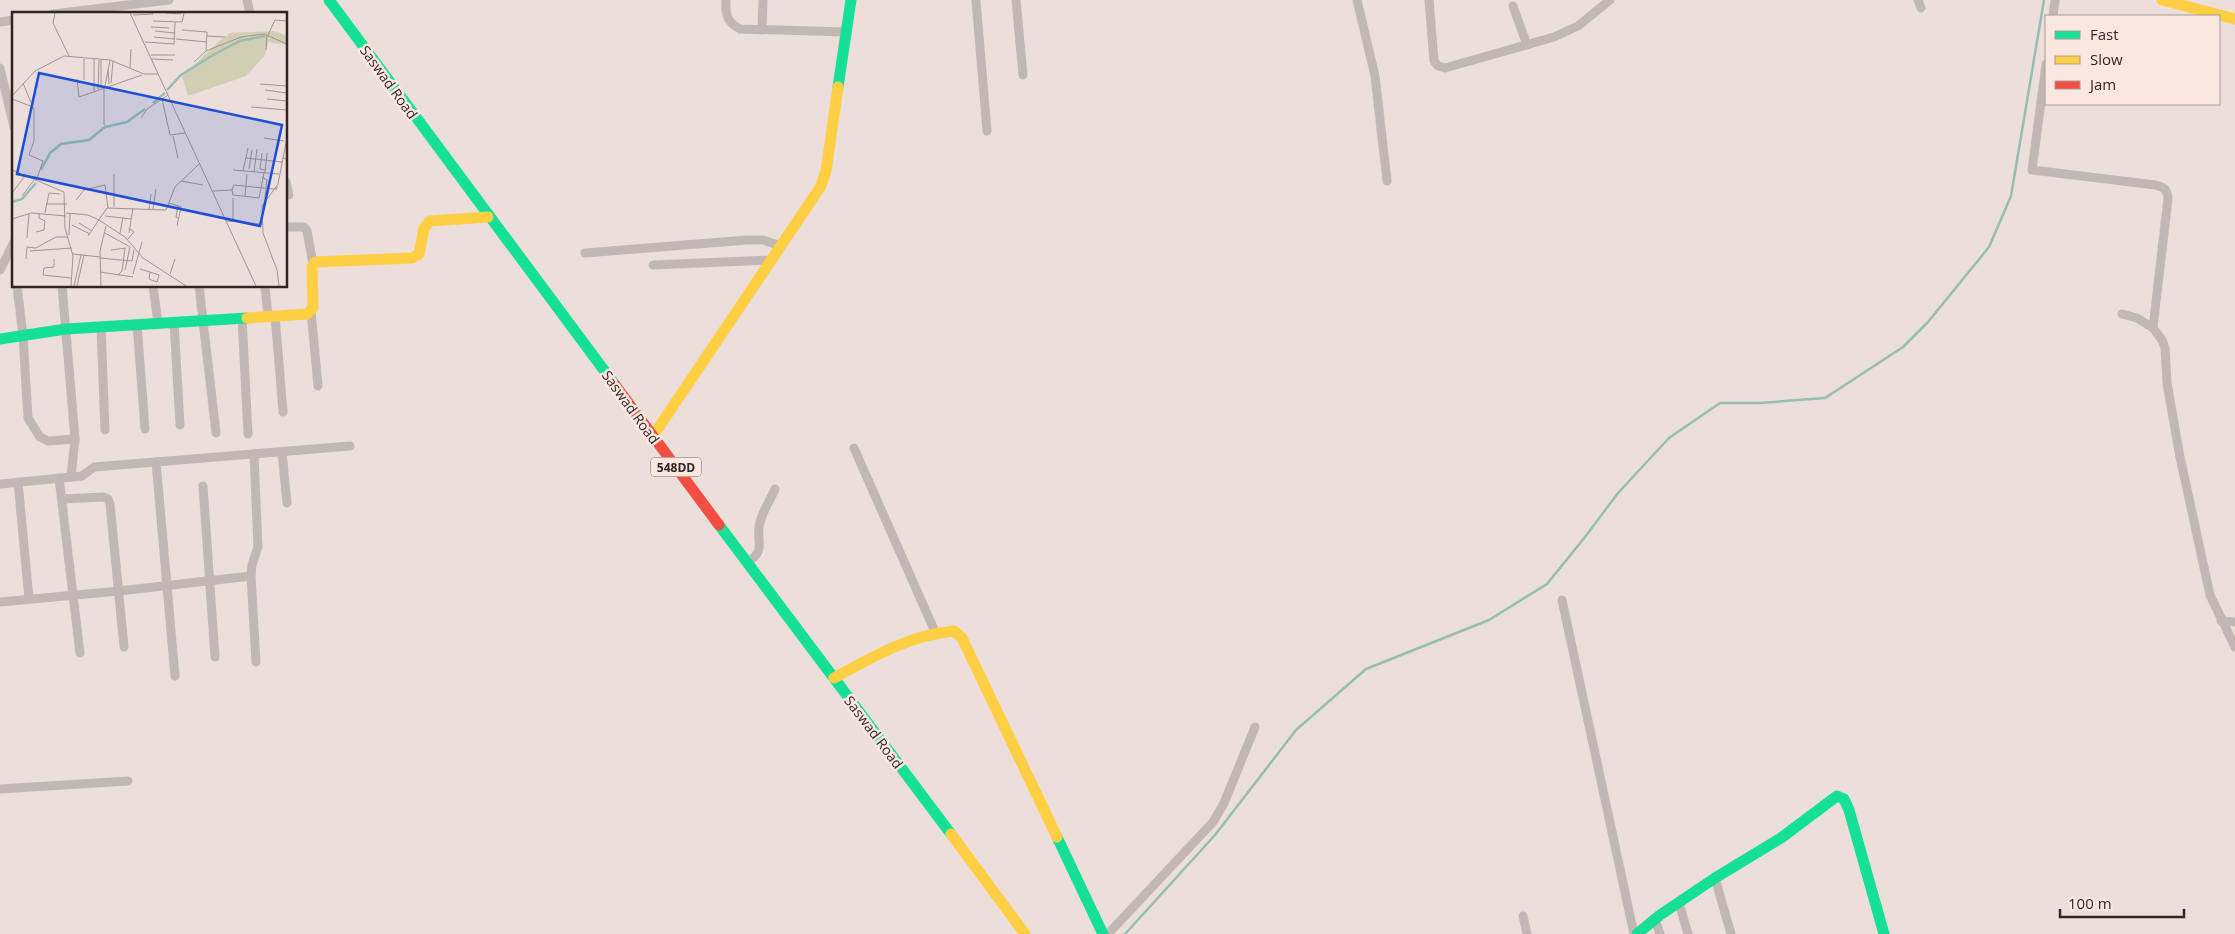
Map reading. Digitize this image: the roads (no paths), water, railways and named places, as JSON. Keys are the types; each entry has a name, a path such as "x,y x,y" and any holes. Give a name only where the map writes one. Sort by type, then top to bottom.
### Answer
{"main road":[{"name":"Saswad Road","path":"329,0 488,217 1024,934"},
{"path":"653,436 821,186 826,171 851,0"},
{"path":"2162,0 2220,15"},
{"path":"2220,15 2235,19"},
{"path":"0,339 101,326 307,314 311,311 313,264 321,261 412,258 419,254 424,228 430,221 488,217"},
{"path":"834,678 878,654 936,634 954,631 962,638 1103,934"},
{"path":"1636,934 1715,878 1781,838 1837,796 1844,799 1849,810 1884,934"}],"street":[{"path":"70,12 169,0"},
{"path":"726,0 726,14 730,23 740,29 846,32"},
{"path":"762,30 763,0"},
{"path":"976,0 987,131"},
{"path":"1016,0 1023,75"},
{"path":"1357,0 1375,76 1387,182"},
{"path":"1428,0 1434,61 1438,66 1445,68 1554,37 1578,26 1610,0"},
{"path":"2053,15 2055,0"},
{"path":"1513,6 1526,45"},
{"path":"0,68 12,119"},
{"path":"2045,72 2032,170 2155,184 2163,187 2167,192 2168,198 2153,328"},
{"path":"288,191 289,195"},
{"path":"288,228 304,227 307,231 313,264"},
{"path":"585,252 747,240 763,240 780,246"},
{"path":"0,270 12,246"},
{"path":"654,265 772,260"},
{"path":"17,288 23,336 27,410 32,426 40,438 48,442 75,439"},
{"path":"62,288 75,439 71,477"},
{"path":"153,288 158,323"},
{"path":"199,288 216,433"},
{"path":"265,288 271,316 283,412"},
{"path":"311,311 318,386"},
{"path":"2122,314 2137,318 2153,328 2162,340 2165,348 2167,383 2180,457 2210,596 2221,622 2235,647"},
{"path":"242,318 248,434"},
{"path":"174,322 180,424"},
{"path":"137,324 145,429"},
{"path":"101,326 105,430"},
{"path":"0,484 85,475 88,470 94,467 350,446"},
{"path":"854,448 936,634"},
{"path":"282,452 286,503"},
{"path":"254,454 258,547 252,565 251,576 256,662"},
{"path":"156,462 175,676"},
{"path":"59,478 80,653"},
{"path":"18,482 29,598"},
{"path":"203,486 215,658"},
{"path":"747,563 760,550 759,526 775,489"},
{"path":"62,498 103,497 108,499 124,647"},
{"path":"0,602 251,576"},
{"path":"1562,600 1636,934"},
{"path":"2221,622 2235,622"},
{"path":"1108,934 1213,822 1224,803 1255,727"},
{"path":"0,789 128,780"},
{"path":"1715,878 1731,934"},
{"path":"1679,903 1688,934"},
{"path":"1523,916 1527,934"},
{"path":"1656,919 1660,934"}],"waterway":[{"path":"1125,934 1215,835 1296,730 1366,669 1489,620 1547,584 1618,493 1669,438 1720,403 1760,403 1825,398 1903,347 1928,322 1989,247 2011,196 2044,0"}]}
